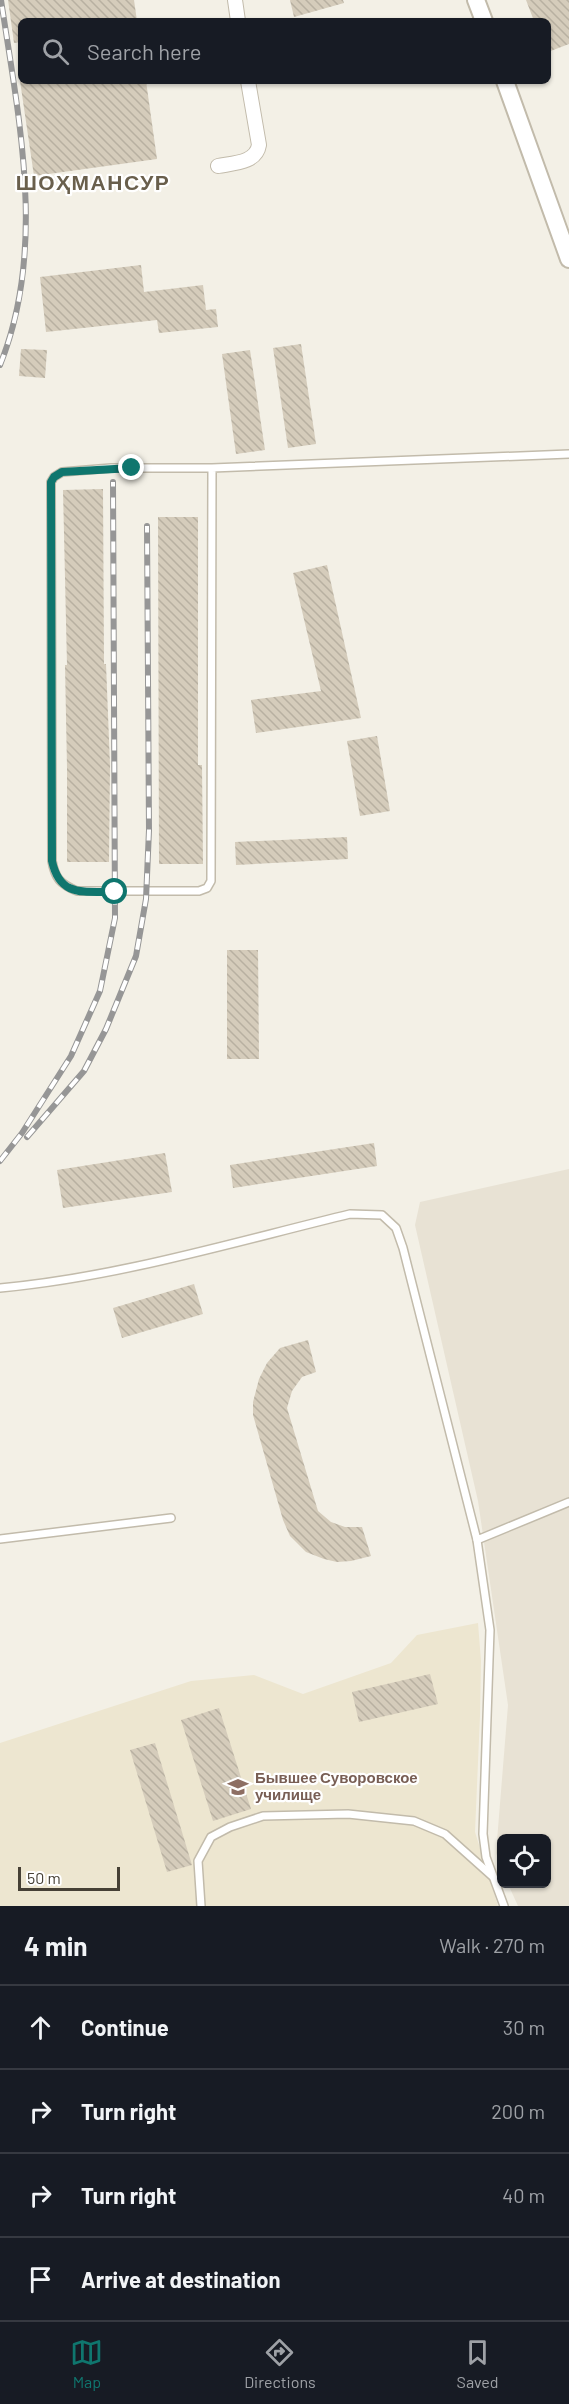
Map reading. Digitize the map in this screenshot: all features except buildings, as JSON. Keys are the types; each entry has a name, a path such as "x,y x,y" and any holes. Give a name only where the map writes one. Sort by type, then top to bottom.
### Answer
{"street":[{"path":"234,0 237,18"},
{"path":"476,0 483,18"},
{"path":"218,166 250,159 258,151 259,145 249,84"},
{"path":"506,84 569,259"}],"lane":[{"path":"212,468 211,881 207,888 199,891 77,891 63,885 55,875 52,861 51,482 54,477 62,472 111,468 212,468 569,454"},
{"path":"0,1288 100,1274 350,1214 382,1215 396,1228 477,1540 490,1630 483,1834 492,1876 504,1906"},
{"path":"477,1540 569,1502"},
{"path":"0,1539 171,1518"},
{"path":"201,1906 198,1861 211,1837 230,1827 263,1816 348,1814 414,1821 445,1834 492,1876"}],"shaded area":[{"path":"569,1169 569,1906 518,1906 510,1888 551,1888 551,1834 498,1834 508,1705 478,1501 415,1225 420,1202"},
{"name":"Бывшее Суворовское училище","path":"478,1623 481,1661 475,1832 498,1906 0,1906 0,1743 191,1681 254,1675 303,1694 391,1663 417,1635"}],"railway":[{"path":"0,365 14,321 23,276 26,230 21,138 1,0"},
{"path":"0,1161 22,1133 71,1056 100,991 115,918 113,482"},
{"path":"27,1137 84,1071 106,1029 136,956 146,899 149,830 147,526"}],"place":[{"name":"Бывшее Суворовское училище","path":"238,1787"}],"district":[{"name":"ШОҲМАНСУР","path":"93,183"}],"route":[{"path":"115,892 77,891 63,885 55,875 52,861 51,482 62,472 132,468"}]}
